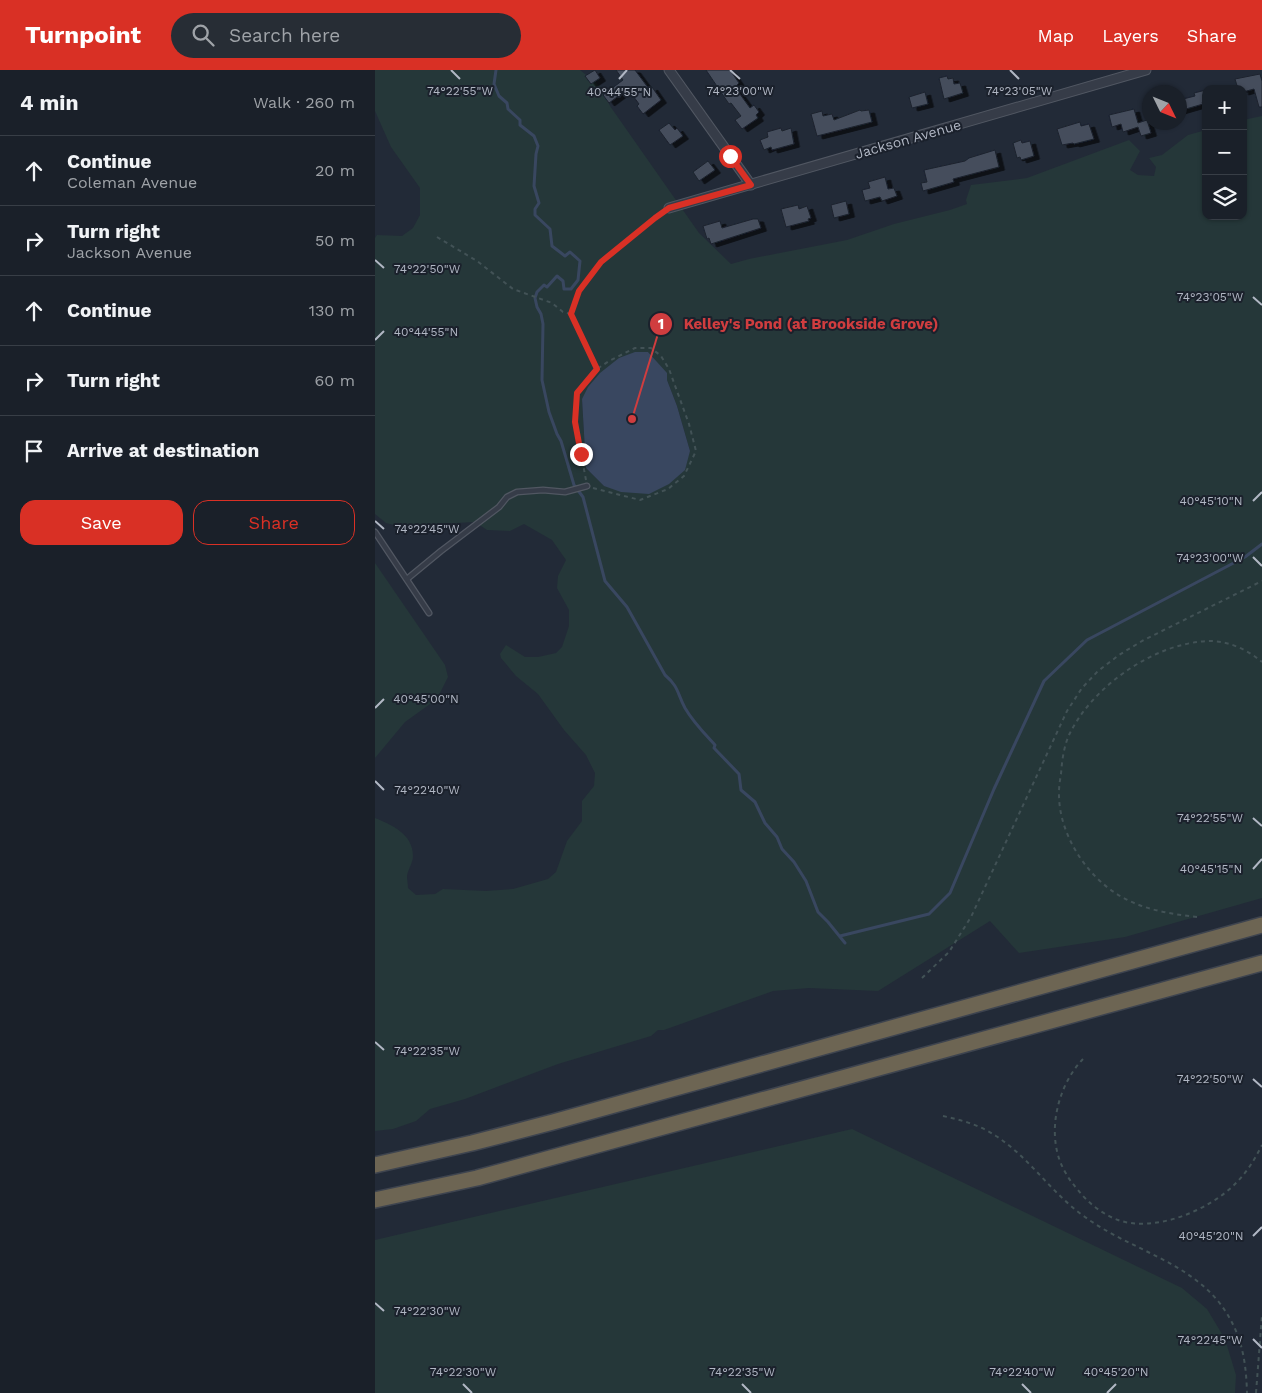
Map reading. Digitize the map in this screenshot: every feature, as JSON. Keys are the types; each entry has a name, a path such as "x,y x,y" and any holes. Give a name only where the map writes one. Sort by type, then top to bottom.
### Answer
{"highway":[{"path":"375,1165 553,1122 1262,925"},
{"path":"375,1200 477,1178 1262,963"}],"street":[{"path":"669,70 751,185"},
{"name":"Jackson Avenue","path":"669,208 1146,70"}],"lane":[{"path":"407,579 499,507 507,497 517,492 543,490 565,492 587,486"},
{"path":"375,532 429,613"}],"path":[{"path":"597,369 571,314 579,291 601,262 669,208"},
{"path":"437,237 477,261 513,289 552,303 563,312 571,314"},
{"path":"635,348 651,348 661,356 669,369 689,424 696,451 684,476 668,489 640,500 587,486 575,422 577,393 597,369 635,348"},
{"path":"922,978 949,952 971,916 1067,711 1082,688 1098,671 1142,641 1262,581"},
{"path":"1197,917 1167,914 1147,908 1121,897 1093,874 1074,847 1064,822 1059,794 1062,761 1069,734 1083,712 1105,687 1133,666 1158,653 1185,644 1211,641 1232,644 1254,655 1262,662"},
{"path":"1083,1058 1073,1069 1061,1092 1055,1124 1057,1151 1066,1175 1084,1197 1100,1211 1118,1220 1159,1223 1185,1216 1210,1203 1235,1184 1253,1162 1262,1145"},
{"path":"943,1116 977,1126 995,1135 1023,1159 1071,1207 1087,1219 1189,1274 1205,1286 1233,1323 1241,1343 1246,1367 1247,1393"},
{"path":"1256,1393 1262,1315"}],"shaded area":[{"path":"375,70 580,70 601,87 610,106 699,233 731,264 847,240 894,224 950,210 967,204 966,200 971,185 1027,178 1129,140 1140,151 1130,170 1138,175 1154,176 1156,167 1149,158 1162,155 1188,135 1202,131 1202,220 1247,220 1247,119 1262,116 1262,898 1125,937 1019,953 990,921 878,991 809,988 773,991 664,1030 658,1030 651,1036 558,1064 465,1099 430,1109 416,1121 393,1129 375,1131 375,818 400,831 409,842 413,856 407,876 408,888 416,895 435,894 443,889 486,891 513,889 548,879 556,872 567,841 582,821 582,801 594,786 595,773 586,755 564,730 538,694 516,676 501,658 500,654 506,645 525,657 538,657 556,653 562,647 569,626 569,610 557,588 558,576 566,560 552,540 524,524 510,531 487,530 475,522 398,526 386,523 375,514 375,238 377,235 402,236 413,228 420,215 420,188 391,147 375,111","holes":["648,352 666,373 677,406 690,451 604,486 586,468 582,399"]},
{"path":"375,563 445,665 448,677 437,699 405,722 375,758"},
{"path":"852,1129 1182,1288 1207,1309 1225,1339 1236,1375 1235,1393 375,1393 375,1240"}],"water":[{"path":"635,352 648,352 667,373 667,380 677,406 690,451 685,470 669,484 649,494 621,492 604,486 586,468 582,399 588,387 600,373 619,358"}],"building":[{"path":"595,70 600,78 591,84 585,76"},
{"path":"616,70 635,70 649,89 652,87 661,100 643,114 637,106 639,104 628,89 609,103 603,95 623,80"},
{"path":"706,70 730,70 739,83 736,86 737,90 750,108 754,105 759,112 756,115 758,118 742,129 735,120 741,116 731,103 729,104"},
{"path":"1260,74 1262,81 1262,107 1259,107 1254,89 1247,91 1247,85 1237,85 1235,79"},
{"path":"947,76 948,79 953,78 954,84 960,83 963,93 944,99 939,78"},
{"path":"1202,91 1202,104 1187,109 1187,98 1195,96 1194,93"},
{"path":"925,92 928,104 912,108 909,97"},
{"path":"1134,109 1138,123 1142,122 1142,130 1150,130 1151,133 1141,136 1138,127 1123,132 1121,124 1112,127 1109,115"},
{"path":"860,110 869,110 872,122 817,136 811,114 822,111 823,116 832,114 834,120"},
{"path":"1080,122 1081,126 1089,124 1094,139 1062,145 1057,129"},
{"path":"669,123 675,130 677,128 683,136 670,145 659,130"},
{"path":"781,128 782,131 791,128 794,144 772,150 771,147 764,150 760,140 768,137 767,132"},
{"path":"1021,140 1022,143 1030,141 1034,156 1021,160 1020,157 1017,158 1013,143"},
{"path":"995,150 999,167 953,179 954,182 923,191 921,183 927,182 924,170 965,161"},
{"path":"708,161 715,170 699,181 693,172"},
{"path":"885,177 888,189 894,188 897,196 882,201 880,197 865,201 862,190 870,188 868,182"},
{"path":"846,201 849,214 834,218 831,205"},
{"path":"798,205 799,209 807,206 811,218 808,219 809,221 786,227 781,209"},
{"path":"758,219 761,228 711,244 709,238 707,239 703,226 720,221 722,228"}],"waterway":[{"path":"496,70 494,84 499,96 507,103 508,109 520,120 520,125 534,136 538,146 534,186 539,203 535,209 535,215 550,229 552,246 565,256 570,252 580,261 578,280 571,289 564,289 563,281 557,276 547,287 544,285 537,292 535,298 543,324 542,380 549,412 561,441 574,485 583,497 605,581 627,607 665,675 675,687 685,708 715,745 714,748 739,774 741,790 755,802 765,823 777,837 782,849 794,862 806,881 818,912 845,943"},
{"path":"840,936 929,914 950,893 994,789 1044,681 1087,640 1245,557 1262,544"}],"place":[{"name":"Kelley's Pond (at Brookside Grove)","path":"632,419"}],"route":[{"path":"581,454 575,422 577,393 597,369 571,314 579,291 601,262 669,208 751,185 730,156"}]}
